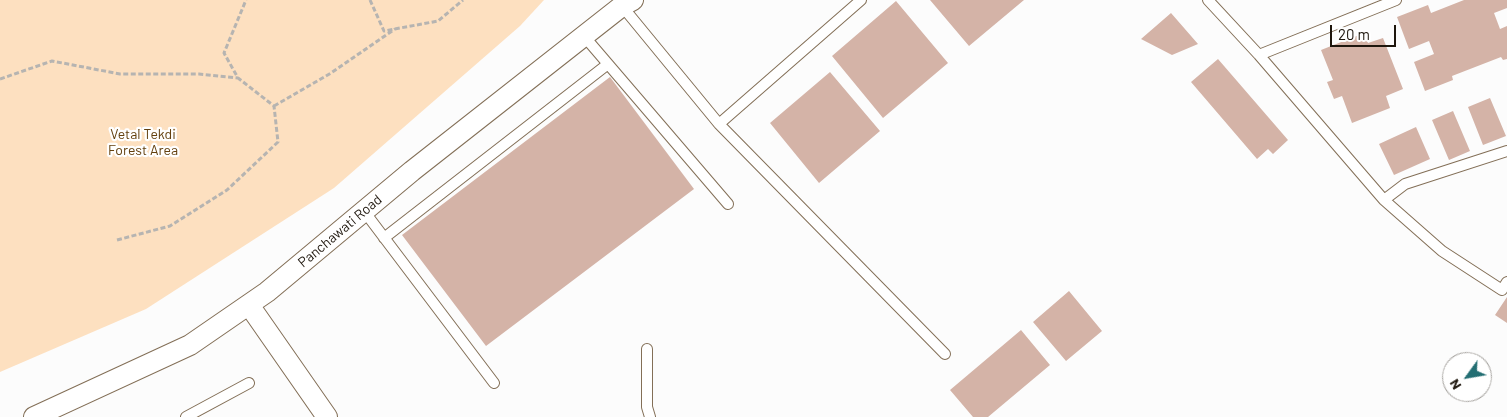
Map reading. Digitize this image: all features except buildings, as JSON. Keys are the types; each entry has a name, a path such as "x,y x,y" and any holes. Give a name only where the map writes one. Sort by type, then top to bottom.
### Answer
{"street":[{"name":"Panchawati Road","path":"34,417 190,345 268,292 412,171 627,2"},
{"path":"249,305 327,417"}],"lane":[{"path":"719,124 861,0"},
{"path":"1208,0 1259,55 1384,200 1442,251 1502,290 1507,282"},
{"path":"1259,55 1396,0"},
{"path":"627,2 719,124 945,354"},
{"path":"584,36 728,204"},
{"path":"384,238 608,64"},
{"path":"1384,200 1405,184 1507,151"},
{"path":"364,212 494,384"},
{"path":"647,350 647,407 650,417"},
{"path":"186,417 249,383"}],"path":[{"path":"117,240 170,226 227,190 278,142 274,106 238,78 224,53 246,0"},
{"path":"370,0 384,31 438,21 463,0"},
{"path":"274,106 331,73 395,29"},
{"path":"0,79 52,61 120,74 199,74 238,78"}],"green space":[{"name":"Vetal Tekdi Forest Area","path":"0,0 544,0 520,26 334,188 146,309 0,372"}]}
